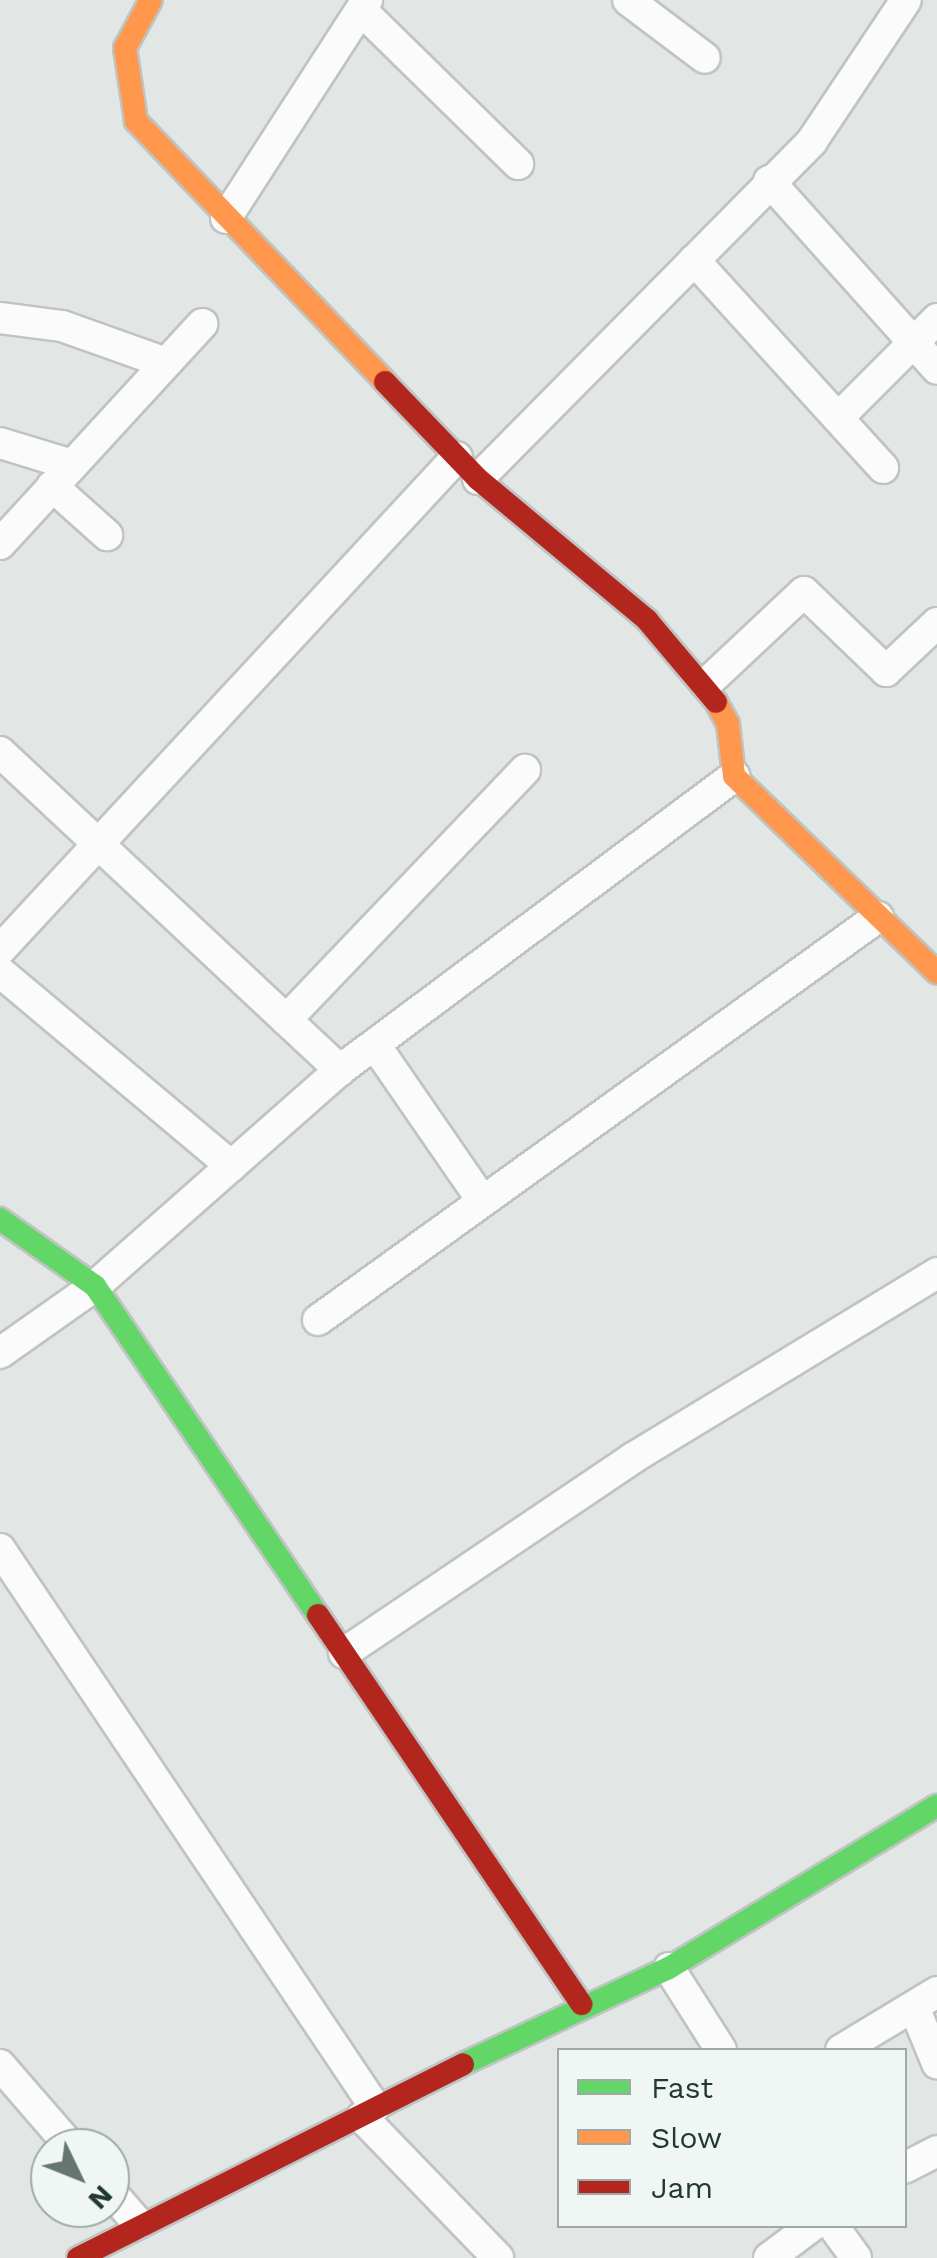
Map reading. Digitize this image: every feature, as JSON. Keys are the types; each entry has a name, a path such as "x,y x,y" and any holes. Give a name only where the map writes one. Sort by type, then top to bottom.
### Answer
{"street":[{"path":"151,0 125,48 136,122 467,468 647,620 706,684 728,724 734,776 937,973"},
{"path":"628,0 705,58"},
{"path":"0,950 95,845 467,468 694,260 812,141 906,0"},
{"path":"226,218 364,5 518,164"},
{"path":"768,182 937,369"},
{"path":"694,260 883,468"},
{"path":"0,318 62,326 166,363"},
{"path":"838,418 937,319"},
{"path":"0,544 202,324"},
{"path":"0,443 62,476 106,535"},
{"path":"706,684 804,592 886,670 937,623"},
{"path":"0,752 95,845 340,1070"},
{"path":"286,1020 524,770"},
{"path":"0,1353 94,1286 340,1070 734,776"},
{"path":"318,1320 878,918"},
{"path":"0,972 231,1166"},
{"path":"374,1045 482,1200"},
{"path":"0,1219 94,1286 580,2004"},
{"path":"344,1653 610,1474 937,1273"},
{"path":"0,1549 369,2112 498,2258"},
{"path":"78,2258 118,2249 138,2223 369,2112 580,2004 669,1968 937,1806"},
{"path":"669,1968 720,2048"},
{"path":"845,2048 925,1999 937,2063"},
{"path":"0,2065 55,2128"},
{"path":"907,2166 937,2151"},
{"path":"130,2214 138,2223"},
{"path":"769,2258 809,2228"},
{"path":"834,2228 856,2258"}],"traffic: fast":[{"path":"0,1219 95,1286 318,1615"},
{"path":"463,2064 669,1968 937,1806"}],"traffic: slow":[{"path":"151,0 125,48 136,121 385,382"},
{"path":"716,702 728,724 734,776 937,973"}],"traffic: jam":[{"path":"385,382 478,479 647,620 716,702"},
{"path":"318,1615 581,2004"},
{"path":"78,2258 463,2064"}]}
